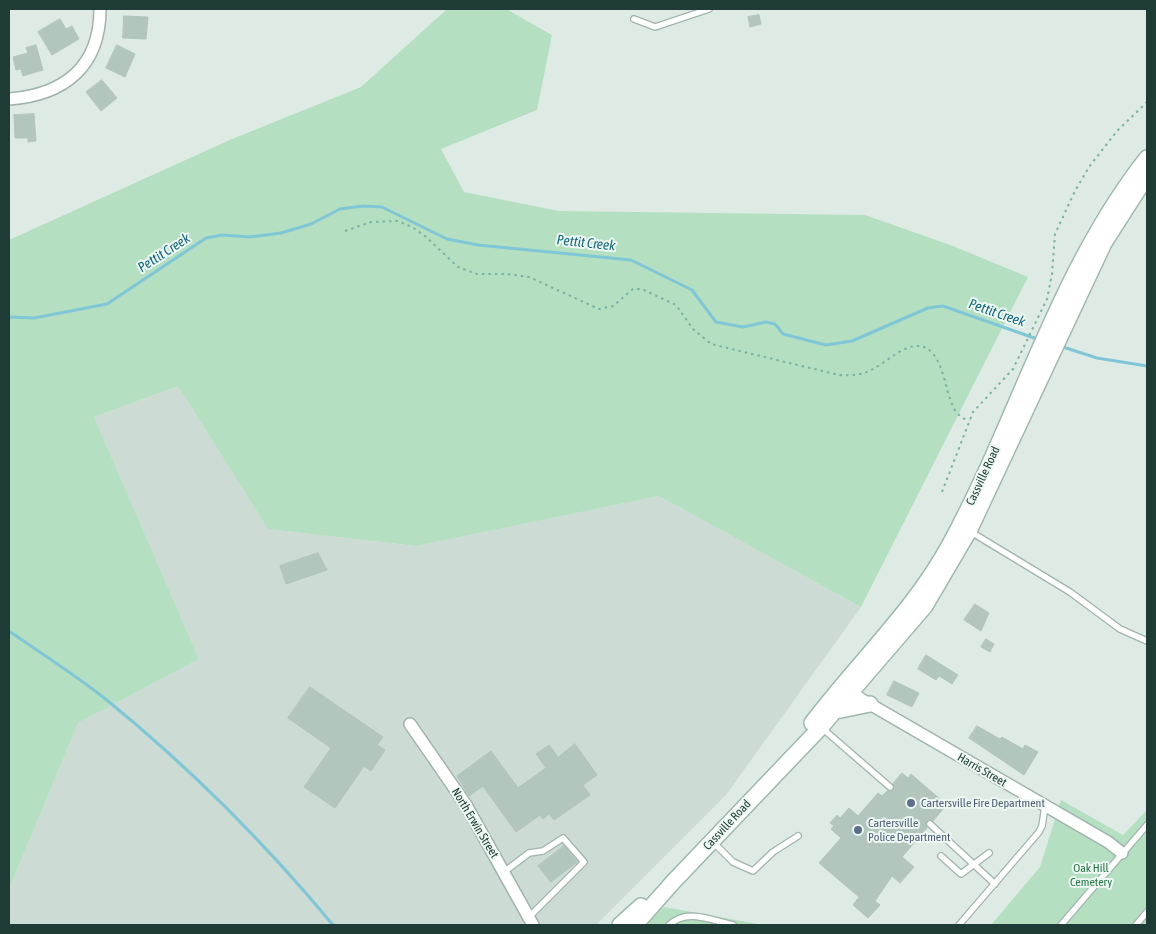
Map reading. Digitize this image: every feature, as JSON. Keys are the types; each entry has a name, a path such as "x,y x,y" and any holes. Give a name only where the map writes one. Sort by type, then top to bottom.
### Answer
{"main road":[{"name":"Cassville Road","path":"779,769 813,721 848,689 925,606 969,531 1035,376 1114,203 1147,158"},
{"name":"Cassville Road","path":"1085,267 1147,176"},
{"name":"Cassville Road","path":"635,925 779,769 836,711 848,689 912,604 936,568 1035,376"},
{"path":"836,711 870,704"},
{"name":"Cassville Road","path":"620,925 674,881"}],"street":[{"path":"9,99 34,97 63,84 88,62 100,30 100,9"},
{"name":"Harris Street","path":"848,689 870,704 1122,853"},
{"name":"North Erwin Street","path":"410,724 466,805 531,921"}],"lane":[{"path":"634,19 656,27 710,9"},
{"path":"969,531 1070,592 1120,629 1147,641"},
{"path":"821,727 890,787"},
{"path":"960,925 1039,832 1042,826 1045,806"},
{"path":"930,824 995,884"},
{"path":"1061,925 1147,825"},
{"path":"713,842 733,862 753,871 772,852 798,836"},
{"path":"504,872 529,853 543,851 563,838 584,862 531,921"},
{"path":"941,856 961,874 989,852"},
{"path":"1136,925 1147,912"},
{"path":"669,925 678,918 687,915 733,925"}],"path":[{"path":"942,492 969,421 977,406 1001,385 1013,370 1047,299 1052,274 1053,240 1060,221 1096,158 1117,130 1147,102"},
{"path":"345,231 371,222 398,221 412,226 458,267 477,274 507,274 529,277 600,309 613,306 633,289 642,289 676,304 693,329 711,344 839,375 853,375 872,370 904,348 924,348 932,353 939,364 956,412 969,421"}],"shaded area":[{"path":"178,386 268,529 416,546 659,496 861,607 726,795 596,925 9,925 9,889 78,723 199,659 94,417"}],"green space":[{"path":"447,9 506,9 552,35 537,110 441,149 464,192 559,211 865,215 953,246 1028,277 861,607 659,496 416,546 268,529 178,386 94,417 199,659 78,723 9,889 9,240 232,139 361,87"},
{"name":"Oak Hill Cemetery","path":"1061,800 1123,835 1147,810 1147,925 991,925 1040,867"},
{"path":"664,907 763,925 646,925"}],"building":[{"path":"759,15 761,24 750,27 748,17"},
{"path":"124,16 148,17 146,39 123,38"},
{"path":"60,19 66,29 72,26 79,39 52,55 38,32"},
{"path":"36,45 43,70 23,76 21,69 16,70 13,57 28,53 26,48"},
{"path":"117,45 135,54 125,77 106,68"},
{"path":"102,80 117,98 101,111 86,92"},
{"path":"34,114 36,141 28,142 28,138 15,138 14,115"},
{"path":"318,553 327,570 286,584 280,566"},
{"path":"975,604 989,613 981,631 964,620"},
{"path":"986,639 994,644 990,652 981,647"},
{"path":"926,655 958,675 952,684 939,676 936,680 918,669"},
{"path":"894,681 919,693 912,707 887,695"},
{"path":"310,687 383,737 377,745 385,750 371,771 364,766 335,808 304,787 331,748 288,718"},
{"path":"977,726 1023,749 1025,745 1038,752 1024,775 969,738"},
{"path":"575,744 597,775 583,785 590,795 554,820 549,814 543,819 540,815 516,832 483,786 469,796 457,776 491,751 518,788 546,768 536,754 549,745 558,757"},
{"path":"902,773 908,778 911,774 940,799 937,802 944,808 933,821 926,821 927,828 902,857 914,867 900,883 892,876 875,901 880,905 868,918 853,905 859,897 819,863 841,838 831,829 834,826 830,823 837,815 840,818 849,808 858,816 878,793 882,796 887,791 893,790 893,784"},
{"path":"564,846 577,862 551,882 538,866"}],"waterway":[{"name":"Pettit Creek","path":"9,317 34,318 107,304 206,238 222,235 250,237 281,233 311,224 340,209 363,206 382,207 447,239 478,245 631,260 692,290 716,322 743,327 766,322 775,324 783,334 826,345 852,341 928,308 943,306 1040,340"},
{"name":"Pettit Creek","path":"1060,346 1097,358 1147,366"},
{"path":"9,631 96,692 168,753 254,836 333,925"}],"place":[{"name":"Cartersville Fire Department","path":"911,803"},
{"name":"Cartersville Police Department","path":"858,830"}]}
